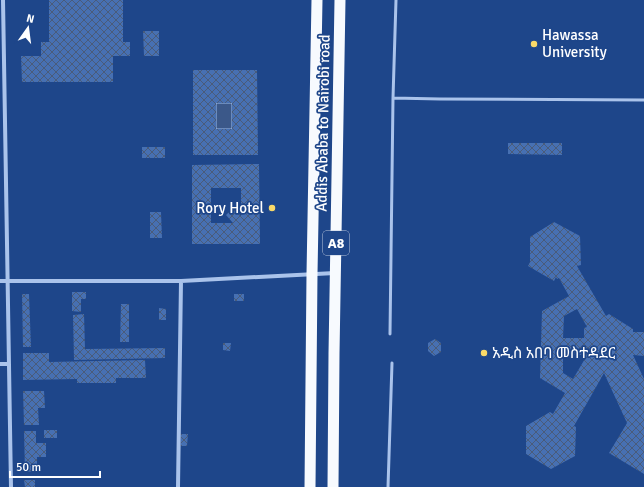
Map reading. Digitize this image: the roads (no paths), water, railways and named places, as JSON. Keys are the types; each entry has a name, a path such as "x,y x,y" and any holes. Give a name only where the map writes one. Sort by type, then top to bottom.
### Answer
{"highway":[{"name":"Addis Ababa to Nairobi road","path":"310,487 317,0"},
{"name":"Addis Ababa to Nairobi road","path":"333,487 340,0"}],"street":[{"path":"3,0 11,487"},
{"path":"0,281 181,281 336,273"},
{"path":"178,487 181,281"},
{"path":"0,364 9,364"}],"lane":[{"path":"390,334 393,98 396,0"},
{"path":"393,98 644,100"},
{"path":"388,487 392,364"}],"water":[{"path":"216,103 232,103 232,129 216,129"}],"place":[{"name":"Hawassa University","path":"534,44"},
{"name":"Rory Hotel","path":"272,208"},
{"name":"አዲስ አበባ መስተዳደር","path":"484,353"}]}
